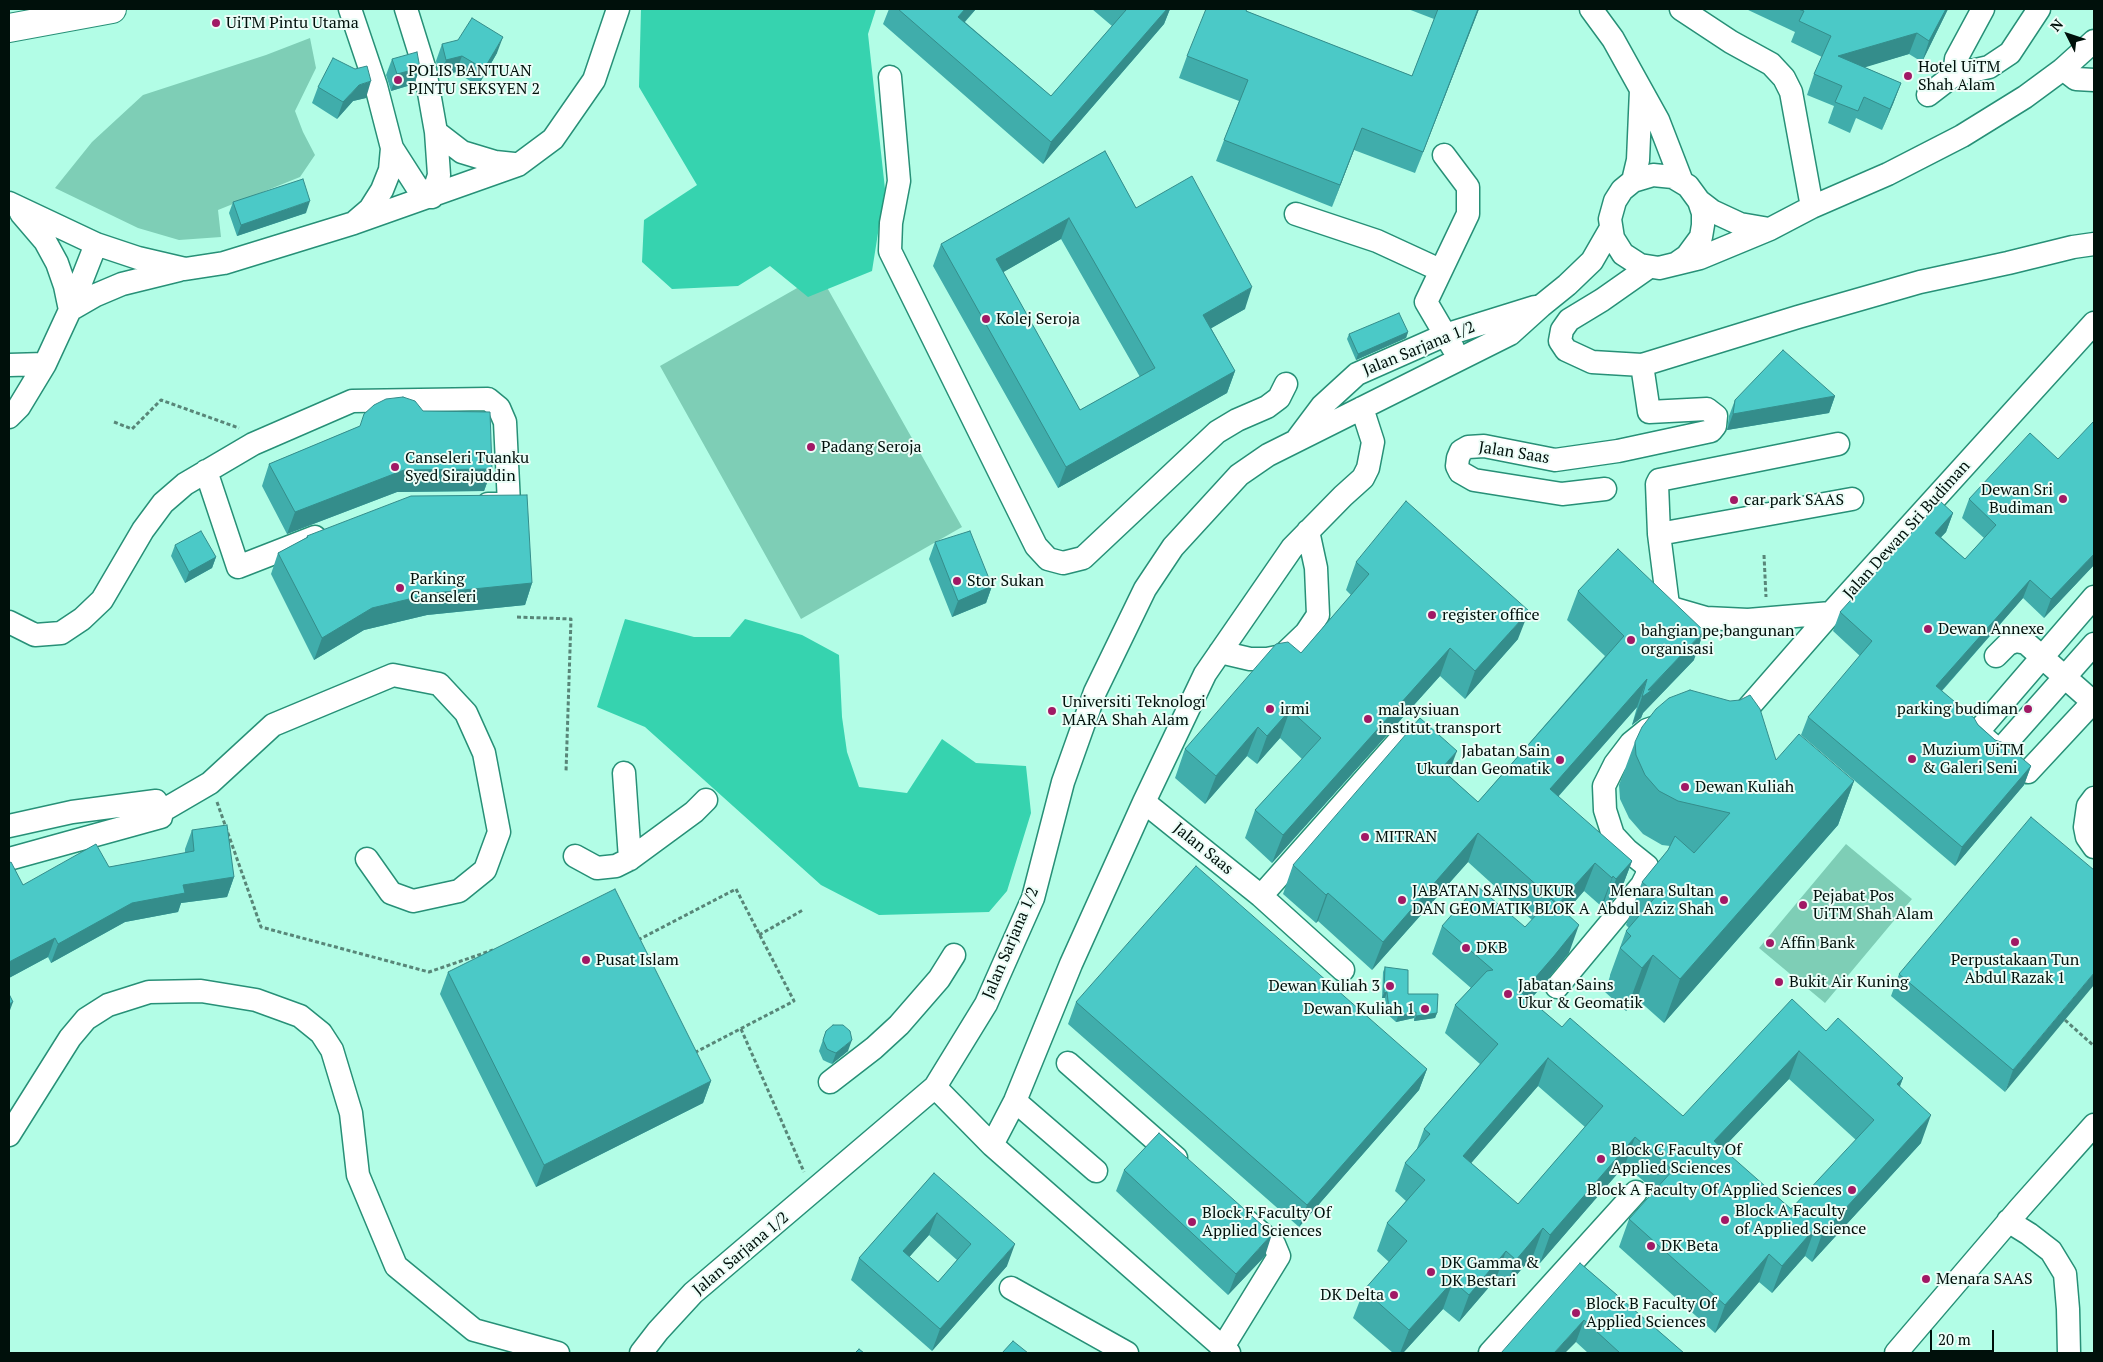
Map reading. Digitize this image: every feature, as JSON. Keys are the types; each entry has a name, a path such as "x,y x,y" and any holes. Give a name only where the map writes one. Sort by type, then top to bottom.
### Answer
{"main road":[{"path":"9,28 112,9"}],"street":[{"path":"350,9 376,86 392,148 417,187 432,197"},
{"path":"406,9 425,70 436,132 439,175 432,197"},
{"path":"70,310 96,295 122,284 185,269 224,264 354,224 518,165 553,139 594,80 618,9"},
{"path":"1591,9 1614,39 1658,120 1682,182"},
{"path":"1681,9 1731,42 1771,64 1784,78 1791,92 1812,207"},
{"path":"1954,75 1956,59 1983,9"},
{"path":"1928,95 1954,75 1989,67 2010,53 2039,9"},
{"path":"1770,229 1740,224 1712,211 1699,201 1692,190 1682,182 1663,175 1643,177 1633,181 1622,190 1614,201 1610,219 1613,238 1623,254 1631,260 1649,267 1659,268 1700,258 1770,229 1812,207 1888,174 1962,136 2009,108 2063,69 2094,41"},
{"path":"2063,69 2076,79 2094,80"},
{"path":"890,78 899,181 891,223 890,251 1036,546 1048,559 1063,564 1083,558 1217,432 1237,420 1267,407 1279,398 1286,384"},
{"path":"1633,181 1638,160 1640,89"},
{"path":"436,132 462,152 494,162 518,165"},
{"path":"354,224 370,209 382,190 390,170 392,148"},
{"path":"1444,155 1468,187 1468,214 1426,302 1460,360"},
{"path":"1678,263 1687,256 1701,237 1704,225 1699,201"},
{"path":"10,203 96,244 138,258 185,269"},
{"path":"10,203 30,221 49,248 65,286 70,310"},
{"path":"1296,214 1377,241 1440,270"},
{"name":"Jalan Sarjana 1/2","path":"641,1353 665,1323 693,1293 814,1192 935,1087 986,1004 1033,898 1063,782 1095,692 1145,588 1173,547 1239,475 1268,455 1510,334 1592,261 1610,228"},
{"path":"9,417 19,407 45,364 70,310 96,244"},
{"path":"1649,267 1602,300 1569,320 1562,330 1560,341 1566,350 1575,356 1592,362 1642,365 1920,282 2072,247 2094,244"},
{"name":"Jalan Sarjana 1/2","path":"1294,442 1322,406 1357,374 1445,336 1541,306"},
{"name":"Jalan Dewan Sri Budiman","path":"1659,534 1668,605 1675,609 1706,618 1748,620 1831,613 2094,324"},
{"path":"9,365 45,364"},
{"name":"Jalan Saas","path":"1605,489 1562,494 1474,480 1460,472 1457,466 1458,458 1461,451 1468,447 1476,446 1556,460 1601,454 1710,431 1715,426 1717,420 1712,412 1707,409 1649,412 1642,365"},
{"path":"9,622 35,635 61,633 82,620 102,600 143,530 163,503 185,484 206,470 254,444 352,401 488,399 499,408 505,422 510,504 470,504"},
{"path":"992,1145 1015,1101 1071,964 1144,802 1205,674 1292,548 1364,478 1373,442 1362,408"},
{"path":"1838,444 1659,480 1657,484 1659,534 1852,499"},
{"path":"206,470 238,567 338,528"},
{"path":"1220,652 1250,659 1267,659 1282,656 1306,634 1318,616 1316,568 1308,531"},
{"path":"2094,597 1981,728 1980,734 1997,750 2001,749 2094,644"},
{"path":"1718,732 1738,721 1831,613"},
{"path":"1996,656 2008,644 2016,640 2026,643 2094,702 2028,772"},
{"path":"162,811 210,783 273,725 393,675 439,684 466,713 484,754 499,832 485,870 459,891 414,901 391,893 368,859"},
{"path":"1557,988 1642,885 1648,875 1647,866 1627,850 1614,835 1605,810 1604,786 1615,764 1631,744 1647,730 1674,720 1682,722"},
{"path":"1261,896 1398,742"},
{"path":"624,773 630,859"},
{"path":"2094,798 2088,806 2085,816 2087,837 2094,847"},
{"path":"575,856 597,868 616,866 630,859 694,812 706,800"},
{"path":"9,826 72,812 156,801 162,811 161,817 9,859"},
{"name":"Jalan Saas","path":"1144,802 1261,896 1343,970"},
{"path":"830,1082 874,1048 899,1025 939,979 954,954"},
{"path":"9,1135 70,1038 86,1019 108,1004 149,992 201,991 256,1000 300,1016 321,1033 332,1050 351,1113 358,1175 396,1266 474,1330 558,1353"},
{"path":"1068,1063 1194,1174"},
{"path":"935,1087 992,1145 1226,1350 1279,1256 1274,1244 1231,1207"},
{"path":"1015,1101 1096,1170"},
{"path":"1896,1353 2008,1222 2094,1126"},
{"path":"1490,1353 1636,1192"},
{"path":"2008,1222 2029,1234 2051,1252 2065,1274 2069,1353"},
{"path":"1011,1288 1127,1353"}],"path":[{"path":"114,422 132,429 161,400 244,430 254,444"},
{"path":"1764,555 1767,618"},
{"path":"517,617 571,619 566,772"},
{"path":"210,783 261,926 429,972 500,948"},
{"path":"632,943 736,889 794,1001 690,1055"},
{"path":"759,934 803,910"},
{"path":"2065,1020 2094,1046"},
{"path":"741,1029 814,1192"}],"green space":[{"path":"641,9 876,9 868,34 885,189 872,271 808,297 770,266 738,286 672,289 642,262 644,220 697,185 639,87"},
{"path":"310,38 316,68 295,111 315,155 300,177 218,210 221,237 179,240 138,228 55,188 92,142 143,95 266,55"},
{"name":"Padang Seroja","path":"820,275 962,527 801,619 660,366"},
{"path":"625,619 694,637 730,637 745,619 802,635 839,655 842,717 847,752 859,787 907,793 942,739 976,763 1026,766 1031,813 1007,891 989,912 879,915 821,885 645,727 597,707"},
{"path":"1846,844 1912,899 1825,1003 1759,948"}],"building":[{"path":"898,9 965,9 958,17 1051,96 1125,9 1167,9 1051,142"},
{"path":"1206,9 1247,9 1246,11 1412,76 1438,9 1478,9 1423,152 1362,128 1340,185 1224,140 1248,80 1187,56"},
{"path":"1798,9 1946,9 1929,41 1917,33 1838,56 1901,83 1890,109 1864,97 1858,111 1835,102 1842,86 1814,74 1831,36 1799,21 1804,11"},
{"path":"472,18 503,37 484,69 462,56 446,60 442,44 458,40"},
{"path":"417,52 420,68 397,74 392,59"},
{"path":"333,58 355,69 367,66 371,81 359,85 343,102 318,87"},
{"path":"1105,151 1136,208 1192,176 1252,287 1203,315 1235,371 1066,467 941,244","holes":["1069,218 1155,368 1080,410 996,259"]},
{"path":"303,179 310,201 241,225 233,202"},
{"path":"1399,313 1408,332 1358,354 1349,334"},
{"path":"1783,350 1835,396 1733,414 1735,400"},
{"path":"403,397 415,401 423,411 490,412 492,469 404,470 295,512 269,464 360,426 364,414 374,405 386,399"},
{"path":"2094,421 2094,554 2051,599 2030,580 1936,686 1974,718 1978,725 1995,740 2004,743 2031,766 1962,847 1808,717 1872,641 1840,612 1940,501 1953,513 1935,533 1965,559 1996,525 1969,499 2030,433 2058,459"},
{"name":"Parking Canseleri","path":"527,495 532,583 434,593 372,608 322,638 278,553 307,536 411,496"},
{"path":"1406,501 1529,611 1475,671 1450,648 1283,835 1255,810 1321,738 1290,710 1267,736 1258,727 1216,776 1185,749 1276,644 1288,642 1301,653 1369,574 1356,562"},
{"path":"201,531 216,557 189,572 175,545"},
{"path":"970,531 992,586 958,601 935,542"},
{"path":"1618,549 1704,631 1648,690 1652,690 1642,697 1647,679 1550,789 1632,861 1616,879 1613,876 1612,878 1595,863 1558,904 1478,833 1383,942 1293,865 1420,718 1457,751 1441,769 1478,802 1624,636 1578,591"},
{"path":"1690,690 1730,701 1740,700 1750,695 1760,709 1776,760 1799,734 1854,781 1680,979 1653,955 1642,968 1620,948 1631,936 1626,931 1657,895 1642,882 1668,850 1675,836 1694,853 1730,813 1678,801 1659,791 1645,775 1636,755 1635,742 1642,727 1656,709 1669,698"},
{"name":"Perpustakaan Tun Abdul Razak 1","path":"2031,817 2094,870 2094,973 2013,1070 1899,974"},
{"path":"227,825 234,877 183,885 185,893 132,903 58,944 55,938 9,962 9,863 11,862 23,885 96,844 109,867 194,851 192,830"},
{"path":"1196,866 1427,1069 1307,1205 1076,1002"},
{"path":"1477,886 1525,927 1551,899 1579,925 1522,993 1562,1027 1570,1018 1683,1116 1792,999 1826,1031 1838,1018 1903,1078 1897,1084 1931,1115 1822,1234 1815,1228 1782,1266 1769,1254 1725,1305 1629,1219 1673,1170 1635,1137 1550,1235 1543,1228 1516,1260 1506,1251 1469,1295 1453,1281 1409,1330 1364,1290 1407,1241 1387,1223 1425,1180 1405,1163 1430,1134 1424,1129 1498,1044 1455,1005 1487,971 1493,970 1442,926","holes":["1799,1051 1874,1120 1791,1209 1714,1141","1548,1058 1603,1106 1518,1204 1463,1156"]},
{"path":"615,889 711,1081 544,1165 448,972"},
{"path":"1385,967 1408,970 1408,994 1438,994 1437,1013 1416,1016 1416,1012 1398,1016 1389,1009 1387,992 1384,993"},
{"path":"9,994 13,1002 9,1004"},
{"path":"833,1025 843,1025 850,1031 852,1040 836,1053 827,1049 823,1040 826,1031"},
{"name":"Block F Faculty Of Applied Sciences","path":"1159,1133 1272,1234 1236,1274 1124,1170"},
{"path":"934,1173 1015,1244 940,1329 859,1258","holes":["937,1213 971,1244 938,1282 903,1251"]},
{"path":"1580,1263 1684,1353 1620,1353 1584,1320 1554,1353 1501,1353"},
{"path":"1013,1341 1028,1353 1002,1353"},
{"path":"859,1349 864,1353 855,1353"}],"place":[{"name":"UiTM Pintu Utama","path":"216,23"},
{"name":"Hotel UiTM Shah Alam","path":"1908,76"},
{"name":"POLIS BANTUAN PINTU SEKSYEN 2","path":"398,80"},
{"name":"Kolej Seroja","path":"986,319"},
{"name":"Padang Seroja","path":"811,447"},
{"name":"Canseleri Tuanku Syed Sirajuddin","path":"395,467"},
{"name":"Dewan Sri Budiman","path":"2063,499"},
{"name":"car park SAAS","path":"1734,500"},
{"name":"Stor Sukan","path":"957,581"},
{"name":"Parking Canseleri","path":"400,588"},
{"name":"register office","path":"1432,615"},
{"name":"Dewan Annexe","path":"1928,629"},
{"name":"bahgian pe,bangunan organisasi","path":"1631,640"},
{"name":"irmi","path":"1270,709"},
{"name":"parking budiman","path":"2028,709"},
{"name":"Universiti Teknologi MARA Shah Alam","path":"1052,711"},
{"name":"malaysiuan institut transport","path":"1368,719"},
{"name":"Muzium UiTM & Galeri Seni","path":"1912,759"},
{"name":"Jabatan Sain Ukurdan Geomatik","path":"1560,760"},
{"name":"Dewan Kuliah","path":"1685,787"},
{"name":"MITRAN","path":"1365,837"},
{"name":"JABATAN SAINS UKUR DAN GEOMATIK BLOK A","path":"1402,900"},
{"name":"Menara Sultan Abdul Aziz Shah","path":"1724,900"},
{"name":"Pejabat Pos UiTM Shah Alam","path":"1803,905"},
{"name":"Perpustakaan Tun Abdul Razak 1","path":"2015,942"},
{"name":"Affin Bank","path":"1770,943"},
{"name":"DKB","path":"1466,948"},
{"name":"Pusat Islam","path":"586,960"},
{"name":"Bukit Air Kuning","path":"1779,982"},
{"name":"Dewan Kuliah 3","path":"1390,986"},
{"name":"Jabatan Sains Ukur & Geomatik","path":"1508,994"},
{"name":"Dewan Kuliah 1","path":"1425,1009"},
{"name":"Block C Faculty Of Applied Sciences","path":"1601,1159"},
{"name":"Block A Faculty Of Applied Sciences","path":"1852,1190"},
{"name":"Block A Faculty of Applied Science","path":"1725,1220"},
{"name":"Block F Faculty Of Applied Sciences","path":"1192,1222"},
{"name":"DK Beta","path":"1651,1246"},
{"name":"DK Gamma & DK Bestari","path":"1431,1272"},
{"name":"Menara SAAS","path":"1926,1279"},
{"name":"DK Delta","path":"1394,1295"},
{"name":"Block B Faculty Of Applied Sciences","path":"1576,1313"}]}
